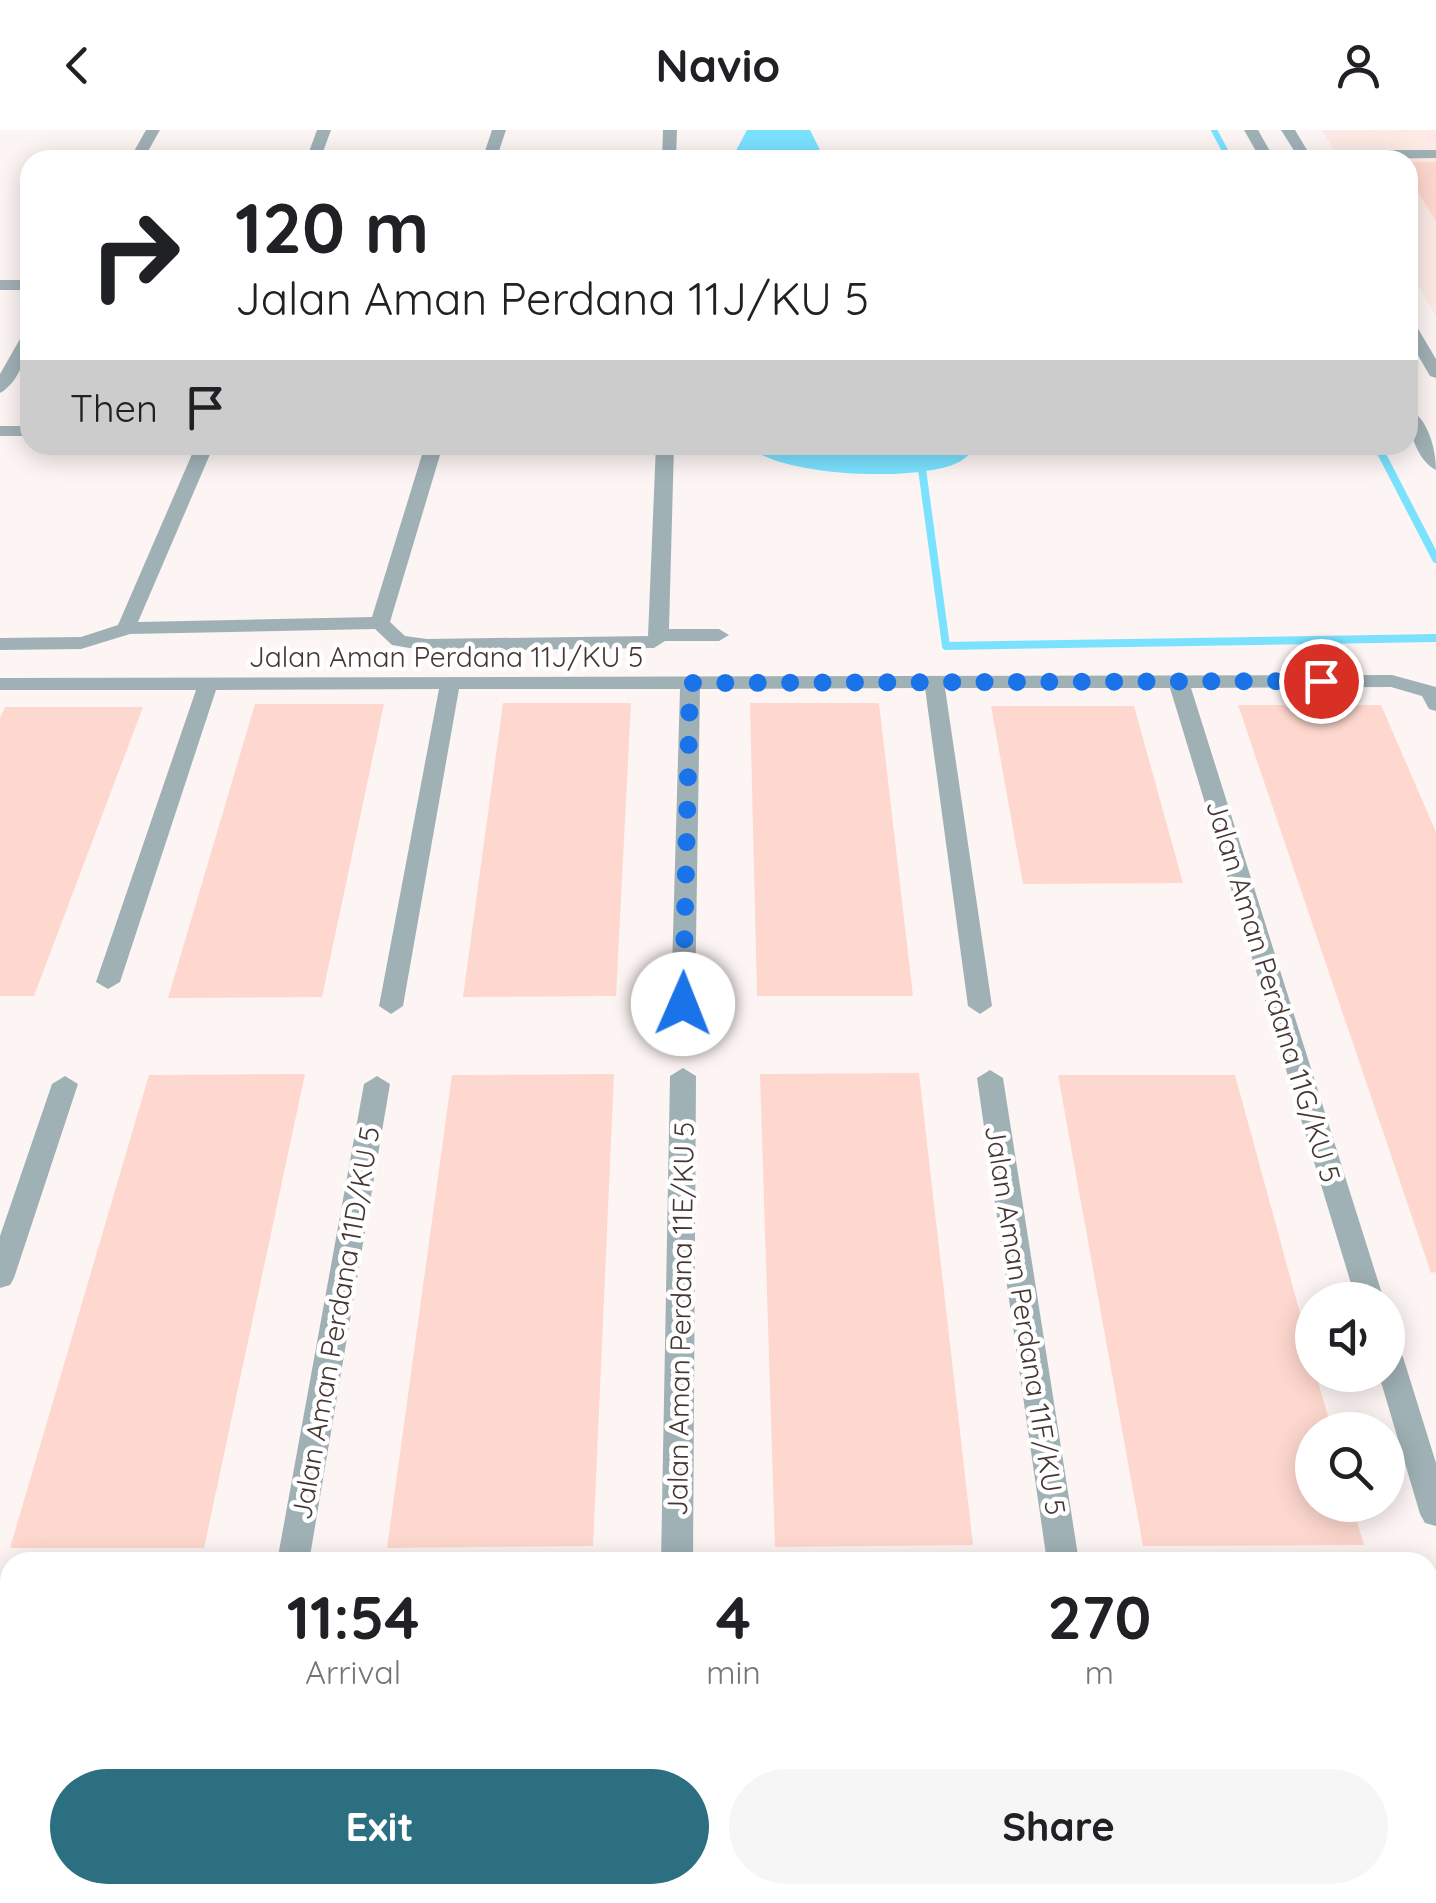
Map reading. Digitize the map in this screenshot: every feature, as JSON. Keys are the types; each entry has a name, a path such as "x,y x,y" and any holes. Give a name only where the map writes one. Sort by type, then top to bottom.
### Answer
{"street":[{"path":"1418,343 1436,373"},
{"path":"0,388 20,353"},
{"path":"1418,432 1436,465"},
{"path":"126,628 201,455"},
{"path":"380,623 431,455"},
{"path":"0,644 82,644 110,638 126,628 380,623 399,641 426,644 654,642 660,635 665,455"},
{"path":"660,635 719,636"},
{"name":"Jalan Aman Perdana 11J/KU 5","path":"0,684 1392,681 1433,698"},
{"path":"934,682 980,1006"},
{"name":"Jalan Aman Perdana 11G/KU 5","path":"1179,682 1364,1282"},
{"path":"683,1004 690,683"},
{"path":"108,982 208,684"},
{"path":"391,1006 450,684"},
{"name":"Jalan Aman Perdana 11E/KU 5","path":"676,1552 683,1076"},
{"name":"Jalan Aman Perdana 11F/KU 5","path":"990,1078 1061,1552"},
{"path":"0,1278 66,1084"},
{"name":"Jalan Aman Perdana 11D/KU 5","path":"295,1552 377,1084"},
{"path":"1399,1392 1436,1514"}],"shaded area":[{"path":"1322,130 1436,130 1436,316 1418,286 1418,150 1334,150"}],"water":[{"path":"747,130 810,130 820,150 736,150"},
{"path":"967,455 942,468 885,474 818,470 764,456"}],"building":[{"path":"1418,162 1436,162 1436,221 1418,192"},
{"path":"503,703 631,703 616,996 463,997"},
{"path":"750,703 879,703 913,996 757,996"},
{"path":"255,704 384,704 322,997 168,998"},
{"path":"1238,705 1381,705 1436,832 1436,1272 1431,1273"},
{"path":"991,706 1134,706 1183,883 1023,884"},
{"path":"5,707 143,707 34,996 0,996 0,718"},
{"path":"919,1073 973,1545 775,1547 760,1074"},
{"path":"305,1074 204,1548 10,1548 149,1075"},
{"path":"614,1074 593,1546 387,1548 452,1075"},
{"path":"1058,1075 1235,1075 1295,1295 1295,1392 1321,1392 1327,1412 1295,1412 1295,1522 1357,1522 1364,1545 1143,1546"}],"waterway":[{"path":"1214,130 1225,150"},
{"path":"1382,455 1436,559"},
{"path":"922,469 946,646 1436,638"}],"route":[{"path":"683,1004 690,683 1321,681"}]}
